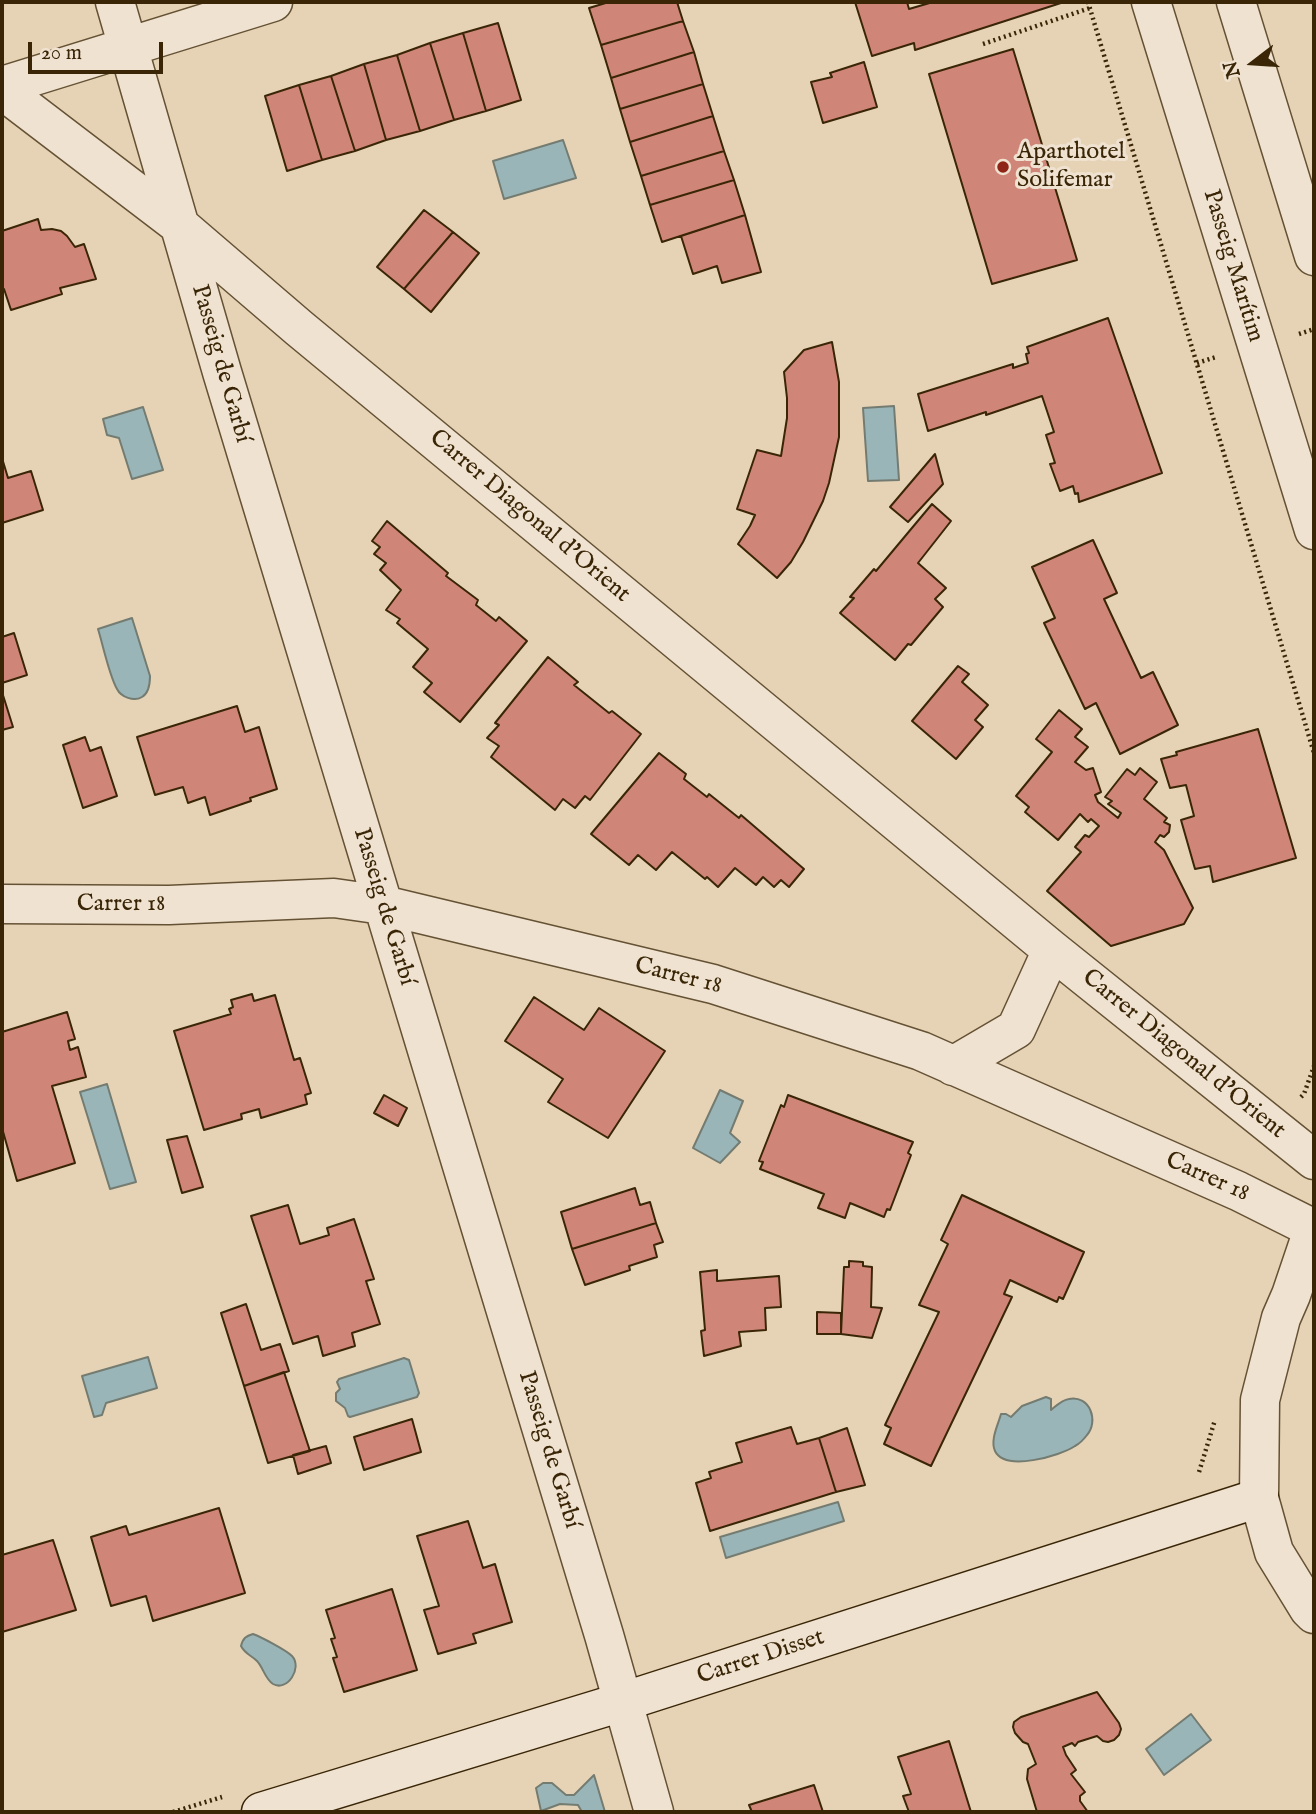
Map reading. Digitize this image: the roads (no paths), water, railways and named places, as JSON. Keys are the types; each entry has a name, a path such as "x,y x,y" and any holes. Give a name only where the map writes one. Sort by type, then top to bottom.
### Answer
{"street":[{"name":"Passeig de Garbí","path":"115,2 179,225 604,1635 654,1812"},
{"path":"2,88 273,2"},
{"name":"Passeig Marítim","path":"1150,2 1314,530"},
{"path":"1236,2 1314,256"},
{"name":"Carrer Diagonal d'Orient","path":"2,88 179,225 299,328 1052,950 1314,1160"},
{"name":"Carrer 18","path":"2,904 169,905 334,898 383,905 713,984 921,1051 1238,1191 1314,1228"},
{"name":"Carrer Diagonal d'Orient","path":"953,1066 1016,1029 1052,950"},
{"path":"1314,1228 1281,1318 1260,1400 1259,1498 1274,1552 1314,1614"},
{"name":"Carrer Disset","path":"261,1812 622,1702 1259,1498"}],"water":[{"path":"563,140 576,178 504,199 493,161"},
{"path":"894,406 899,480 868,481 863,408"},
{"path":"143,407 163,470 132,479 119,438 107,435 103,419"},
{"path":"132,618 150,676 146,693 135,699 125,696 117,689 98,629"},
{"path":"107,1084 136,1182 110,1189 80,1092"},
{"path":"720,1090 743,1101 730,1133 740,1142 720,1163 693,1148"},
{"path":"148,1357 157,1388 106,1403 102,1415 94,1417 82,1376"},
{"path":"404,1358 409,1360 419,1393 417,1397 348,1416 345,1408 336,1401 336,1393 340,1389 337,1382 339,1379"},
{"path":"1046,1397 1051,1399 1051,1410 1069,1399 1082,1401 1087,1405 1092,1423 1087,1435 1068,1450 1046,1458 1021,1461 1001,1457 995,1451 993,1442 1001,1414 1011,1417 1022,1406"},
{"path":"838,1502 844,1521 726,1558 720,1537"},
{"path":"253,1634 292,1656 296,1667 288,1682 278,1686 273,1684 257,1661 243,1649 241,1646 244,1639"},
{"path":"1191,1714 1211,1740 1164,1775 1146,1749"},
{"path":"594,1775 605,1812 582,1812 578,1805 560,1804 541,1811 536,1788 543,1783 552,1783 566,1795 574,1795"}],"place":[{"name":"Aparthotel Solifemar","path":"1003,167"}]}
